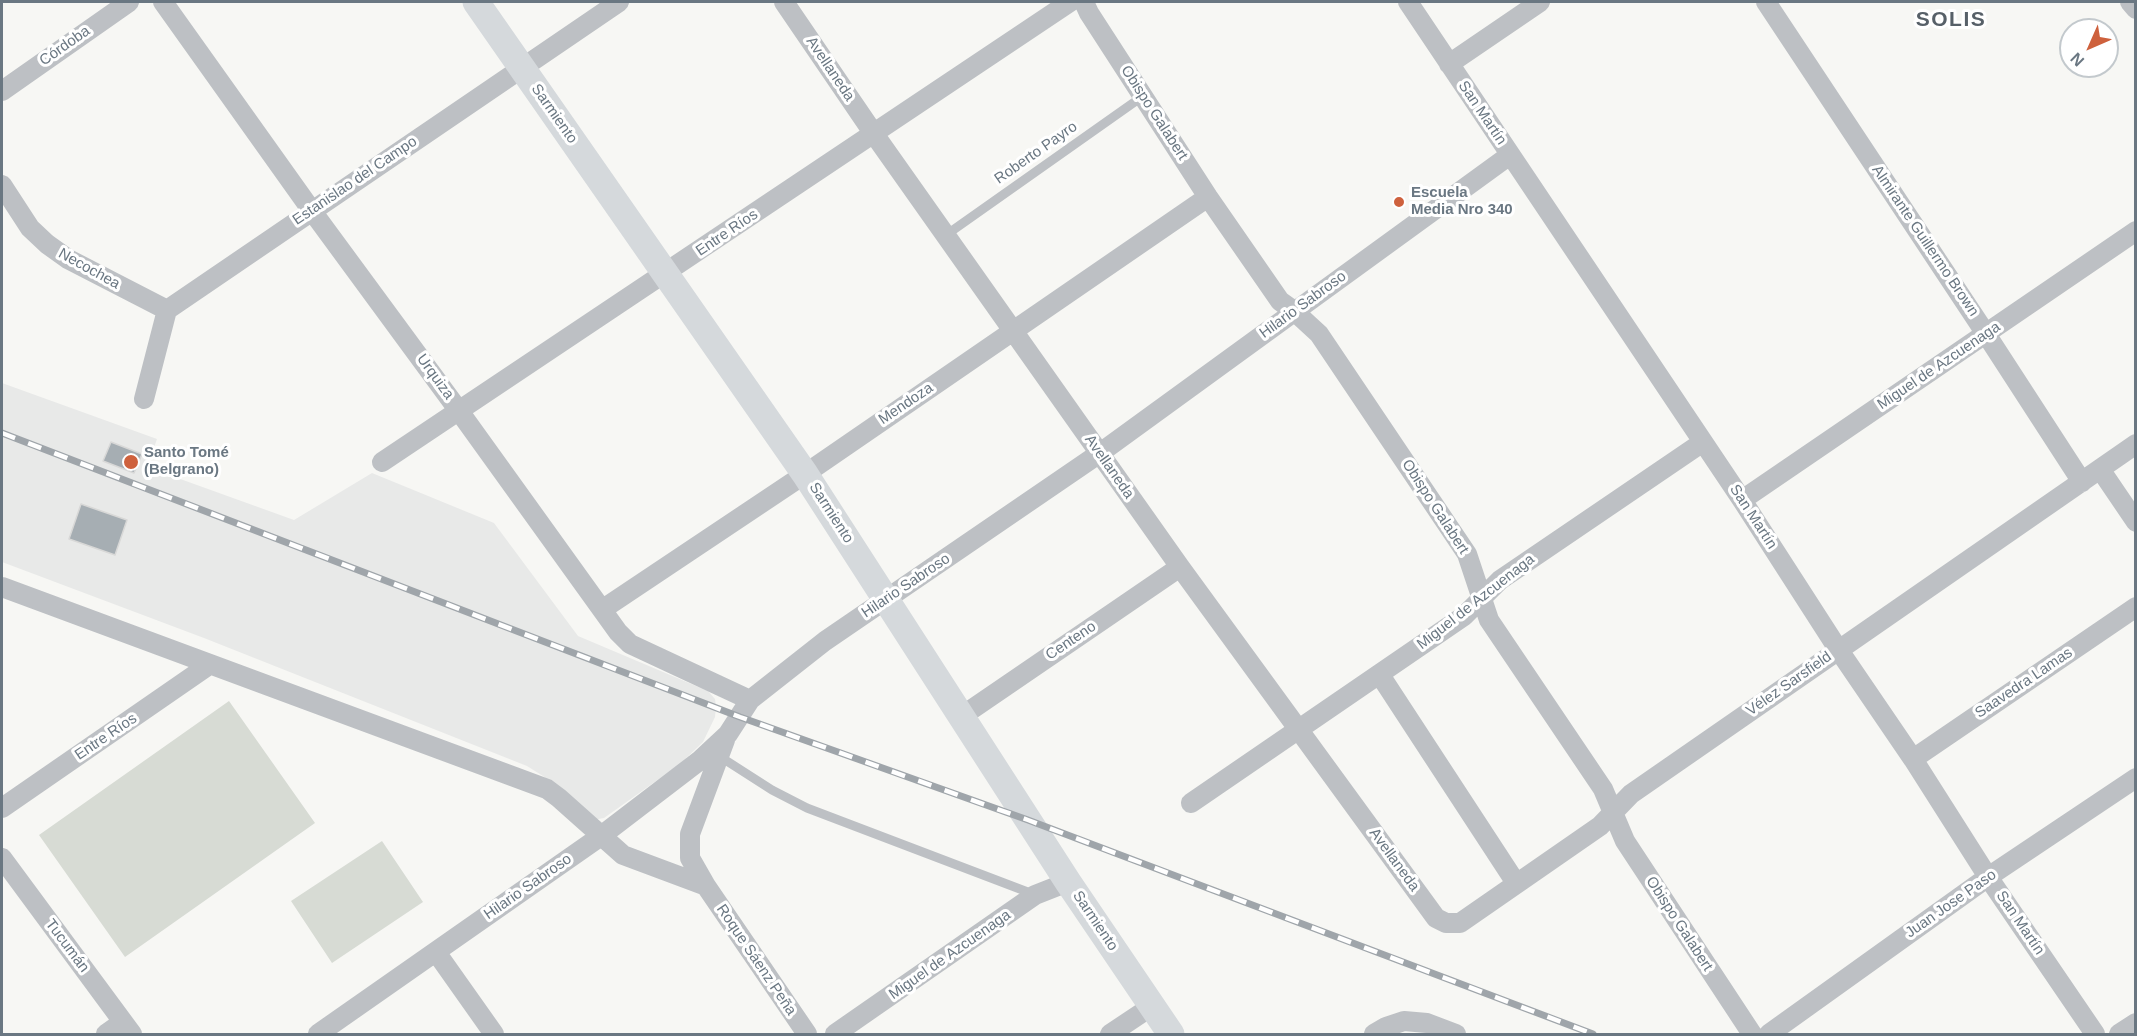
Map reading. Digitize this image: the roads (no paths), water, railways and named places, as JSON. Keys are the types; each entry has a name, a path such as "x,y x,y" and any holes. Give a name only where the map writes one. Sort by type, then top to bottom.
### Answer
{"street":[{"name":"Córdoba","path":"2,91 129,2"},
{"name":"Urquiza","path":"166,2 312,211 618,632 630,644 750,700"},
{"name":"Sarmiento","path":"476,2 805,474 1068,882 1171,1035"},
{"name":"Estanislao del Campo","path":"167,310 619,2"},
{"name":"Avellaneda","path":"784,2 874,134 1180,567 1436,918 1446,923"},
{"name":"Entre Ríos","path":"382,462 1070,2"},
{"name":"Obispo Galabert","path":"1084,2 1208,197 1280,301 1319,334 1467,554 1483,596 1489,620 1603,789 1625,841 1752,1035"},
{"name":"San Martín","path":"1408,2 1742,500 1988,877 2095,1035"},
{"path":"1449,64 1540,2"},
{"name":"Almirante Guillermo Brown","path":"1766,2 2082,482"},
{"path":"2130,2 2136,9"},
{"name":"Hilario Sabroso","path":"318,1035 601,836 699,761 728,734 750,700 825,641 1100,453 1510,155"},
{"name":"Necochea","path":"2,185 30,228 47,244 68,259 167,310"},
{"name":"Mendoza","path":"603,609 805,474 1208,197"},
{"name":"Miguel de Azcuenaga","path":"1742,500 2136,231"},
{"path":"144,399 167,310"},
{"name":"Miguel de Azcuenaga","path":"1191,803 1464,616 1500,579 1703,442"},
{"name":"Vélez Sarsfield","path":"1446,923 1460,923 1600,826 1631,794 2136,444"},
{"path":"2100,469 2136,522"},
{"name":"Centeno","path":"962,716 1180,567"},
{"path":"2,587 547,789 623,855 706,886"},
{"name":"Saavedra Lamas","path":"1913,759 2136,607"},
{"name":"Entre Ríos","path":"2,808 209,665"},
{"path":"1380,675 1516,883"},
{"name":"Roque Sáenz Peña","path":"728,734 690,834 690,858 706,886 807,1035"},
{"name":"Juan Jose Paso","path":"1769,1035 1988,877 2136,778"},
{"name":"Tucumán","path":"2,858 128,1028"},
{"name":"Miguel de Azcuenaga","path":"835,1035 1035,895 1068,882"},
{"path":"436,952 494,1035"},
{"path":"1110,1035 1152,1006"},
{"path":"1374,1035 1386,1027 1404,1021 1427,1023 1456,1035"},
{"path":"2119,1035 2136,1023"},
{"path":"106,1035 128,1028"}],"lane":[{"name":"Roberto Payro","path":"946,235 1143,96"},
{"path":"719,756 772,790 807,808 1035,895"}],"railway":[{"path":"2,433 740,717 1028,820 1593,1034"}],"place":[{"name":"Escuela Media Nro 340","path":"1399,202"},
{"name":"Santo Tomé (Belgrano)","path":"131,462"}],"district":[{"name":"SOLIS","path":"1951,20"}]}
